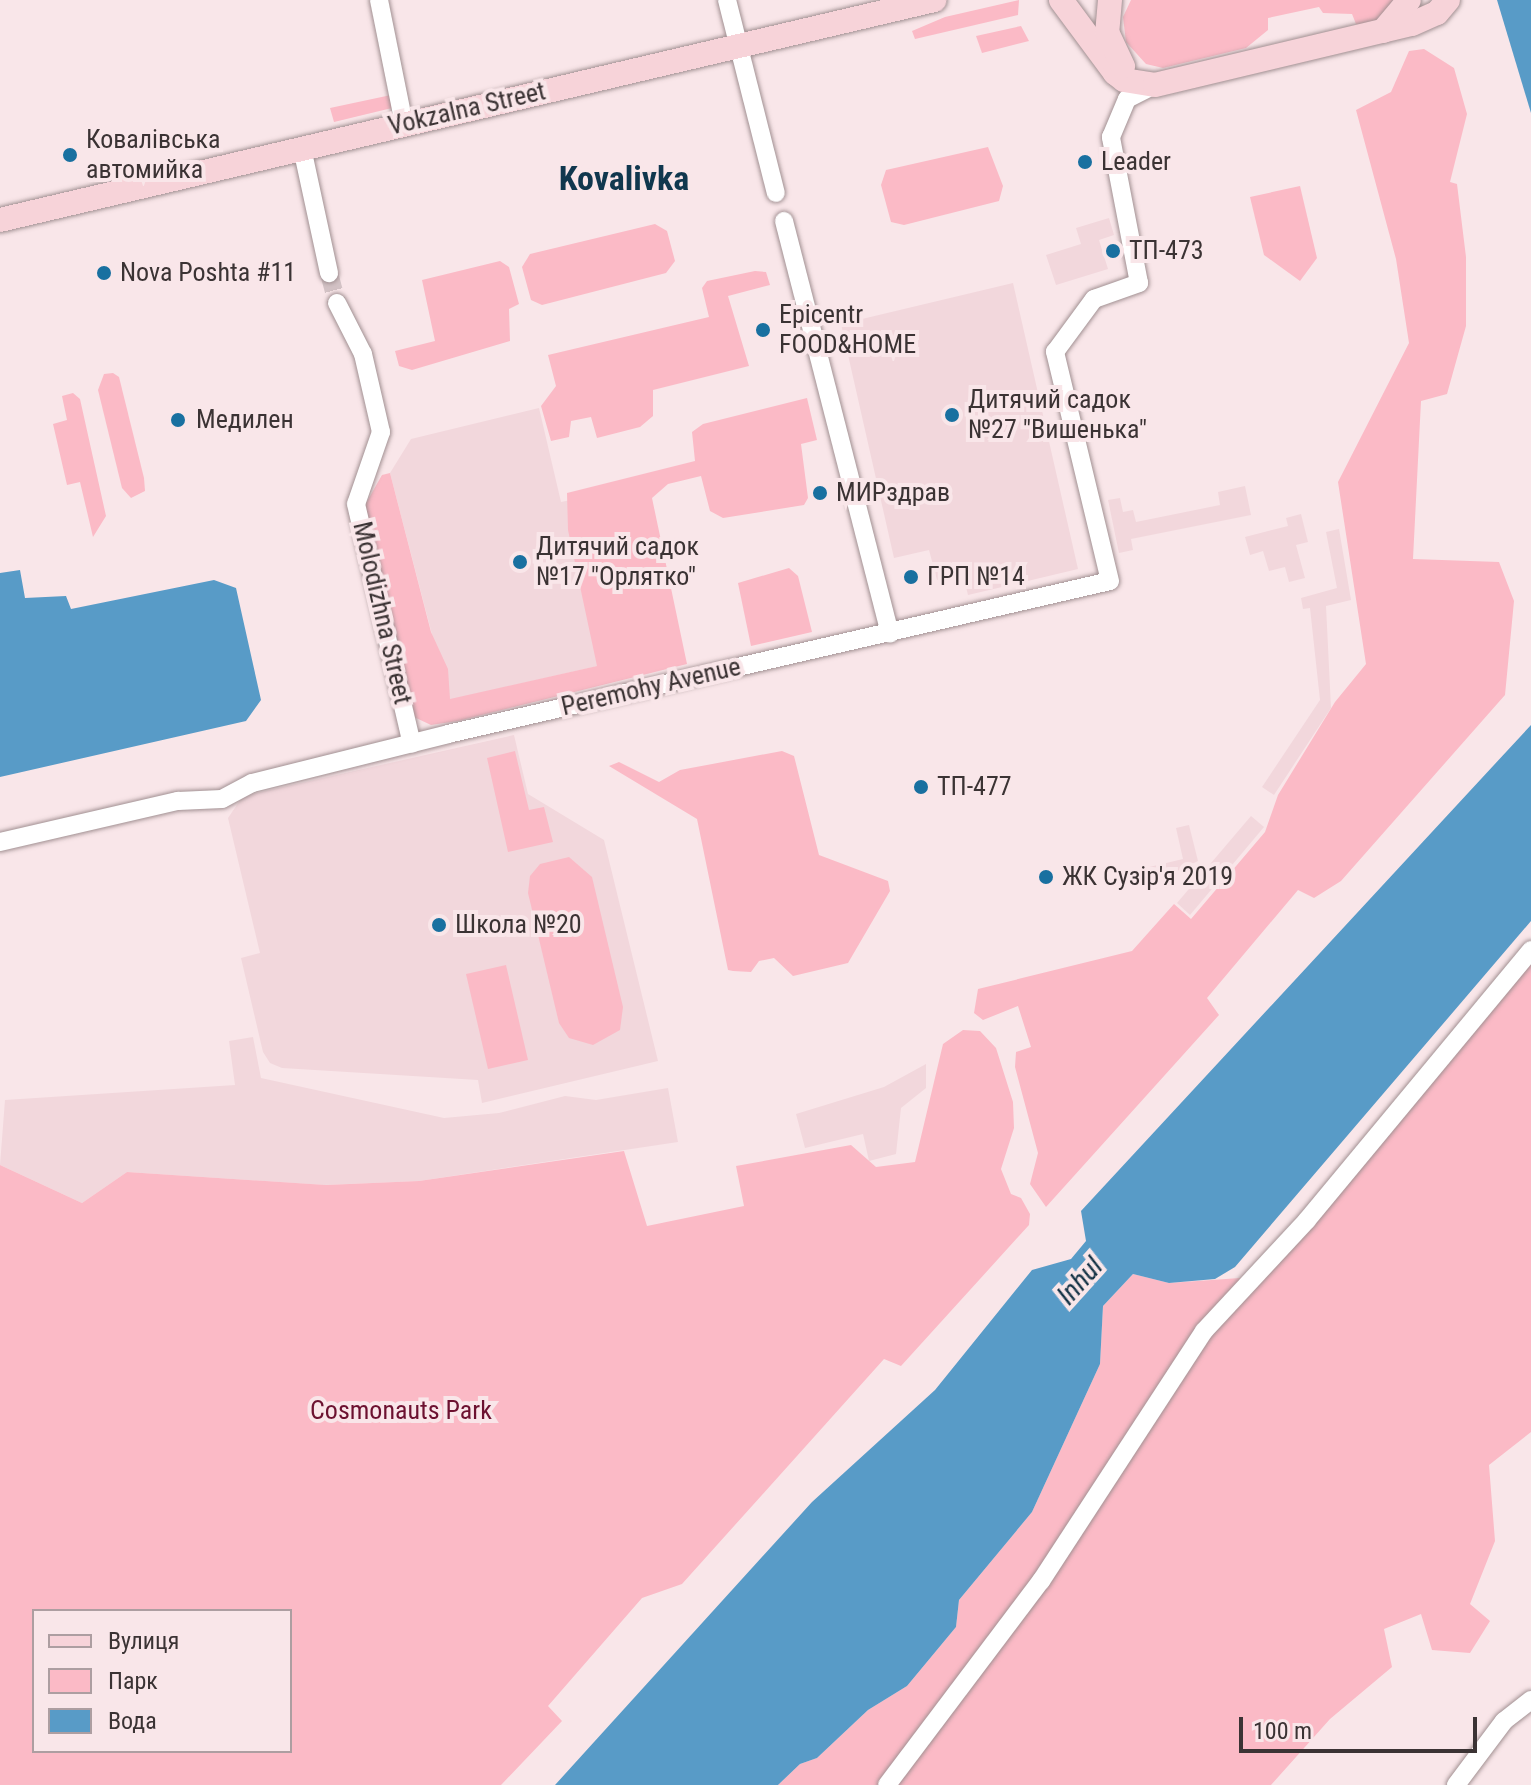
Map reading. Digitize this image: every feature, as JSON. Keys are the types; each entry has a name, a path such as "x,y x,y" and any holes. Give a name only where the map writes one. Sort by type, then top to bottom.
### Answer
{"main road":[{"name":"Vokzalna Street","path":"0,220 934,0"},
{"path":"1061,0 1115,73 1124,80 1155,85 1424,20 1448,0"},
{"path":"1110,0 1106,17 1110,47 1128,72 1155,85"},
{"path":"1381,32 1409,0"}],"street":[{"path":"379,0 404,124"},
{"path":"727,0 776,193"},
{"name":"Peremohy Avenue","path":"0,842 178,801 222,799 252,783 1110,581 1055,352 1094,299 1139,283 1111,137 1127,99 1155,85"},
{"path":"302,148 329,273"},
{"path":"784,221 890,634"},
{"name":"Molodizhna Street","path":"337,303 363,354 381,432 356,504 412,744"},
{"path":"887,1785 1041,1581 1204,1331 1307,1220 1531,950"},
{"path":"1456,1785 1504,1721 1531,1700"}],"shaded area":[{"path":"1109,218 1114,235 1099,240 1108,269 1056,285 1046,255 1081,244 1076,228"},
{"name":"Дитячий садок №27 \"Вишенька\"","path":"1013,283 1078,569 968,595 963,575 937,580 929,550 894,558 841,324"},
{"name":"Дитячий садок №17 \"Орлятко\"","path":"539,408 561,502 610,492 650,654 449,700 390,473 411,439"},
{"path":"1245,486 1251,515 1131,539 1133,550 1119,553 1108,500 1120,498 1123,512 1133,510 1136,522 1220,505 1218,492"},
{"path":"1301,514 1308,542 1296,545 1305,578 1289,582 1285,567 1269,571 1263,551 1250,555 1245,537 1288,526 1286,518"},
{"path":"1339,529 1351,600 1326,606 1331,708 1274,795 1262,787 1320,700 1310,608 1303,609 1301,598 1337,588 1326,532"},
{"name":"Школа №20","path":"514,735 528,794 604,840 658,1061 482,1103 478,1080 282,1068 270,1063 263,1052 241,958 260,953 228,818 243,796"},
{"path":"1251,816 1264,827 1190,915 1177,903"},
{"path":"1189,825 1198,861 1173,873 1175,884 1146,891 1141,869 1183,859 1176,828"},
{"path":"253,1037 261,1078 444,1118 499,1113 565,1096 596,1100 668,1088 678,1142 419,1181 325,1185 127,1172 82,1203 0,1165 5,1100 235,1085 229,1041"},
{"path":"926,1064 926,1088 901,1108 896,1154 869,1161 863,1134 805,1148 796,1114 884,1087"}],"green space":[{"path":"1019,0 1018,15 915,39 912,31 945,17"},
{"path":"1131,0 1396,0 1380,19 1367,25 1356,24 1352,14 1323,13 1319,7 1268,18 1268,30 1246,48 1163,68 1146,64 1126,42 1123,17"},
{"path":"1021,26 1029,41 982,53 976,36"},
{"path":"1424,49 1454,68 1467,114 1450,182 1457,184 1466,257 1466,326 1447,394 1421,401 1413,559 1499,562 1514,601 1505,695 1341,881 1314,898 1298,890 1207,998 1219,1015 1046,1207 1030,1184 1038,1153 1015,1067 1016,1052 1031,1047 1018,1006 983,1020 974,1013 978,989 1132,951 1174,904 1191,919 1265,832 1278,795 1335,702 1366,664 1338,482 1409,343 1396,259 1356,110 1391,92 1409,51"},
{"path":"391,95 392,108 334,122 330,108"},
{"path":"988,147 1003,186 999,201 904,225 891,222 881,185 886,170"},
{"path":"1300,186 1317,258 1300,281 1264,255 1250,197"},
{"path":"655,224 667,231 675,261 666,273 542,305 531,300 522,267 530,254"},
{"path":"500,261 509,267 519,304 509,309 510,341 412,370 399,366 395,351 435,341 422,280"},
{"path":"755,271 766,272 770,285 728,296 749,366 653,390 653,416 640,427 597,438 591,417 571,421 569,437 551,441 541,406 556,386 548,355 709,317 702,288 707,281"},
{"path":"113,373 119,377 144,478 145,491 131,498 122,488 98,390 104,374"},
{"path":"73,393 80,399 106,516 93,537 80,482 67,485 53,424 67,420 62,396"},
{"path":"807,398 817,440 801,444 808,498 804,505 723,518 710,511 701,476 668,484 652,498 687,664 458,721 431,725 414,717 365,505 382,475 390,473 431,632 448,669 450,699 597,666 568,530 567,493 695,461 692,432 703,424"},
{"path":"789,568 798,576 812,632 751,646 738,583"},
{"path":"515,751 529,810 544,807 553,842 508,852 487,758"},
{"path":"782,751 794,756 819,855 888,881 890,891 848,963 793,976 774,958 759,961 751,972 728,970 697,819 609,766 619,762 659,782 680,770"},
{"path":"569,857 592,877 623,1007 620,1030 593,1045 569,1038 559,1023 528,893 530,876 540,864"},
{"path":"1531,957 1531,1432 1489,1465 1495,1541 1470,1604 1490,1621 1470,1653 1432,1650 1421,1614 1384,1629 1392,1667 1330,1719 1271,1785 778,1785 800,1764 817,1758 868,1710 907,1686 956,1627 959,1600 1032,1512 1100,1364 1103,1306 1133,1274 1169,1283 1240,1278 1274,1264"},
{"path":"506,965 528,1060 488,1069 466,974"},
{"name":"Cosmonauts Park","path":"963,1030 980,1031 996,1048 1013,1102 1014,1128 1001,1169 1011,1194 1021,1198 1030,1214 1029,1225 901,1366 884,1359 682,1584 642,1598 548,1706 562,1721 501,1785 0,1785 0,1165 82,1203 127,1172 326,1185 419,1181 624,1151 647,1226 744,1206 736,1166 851,1145 876,1167 915,1162 943,1044"}],"water":[{"path":"1497,0 1531,0 1531,113"},
{"path":"20,570 25,598 66,596 71,609 214,580 236,588 261,700 246,721 0,777 0,573"},
{"name":"Inhul","path":"1531,725 1531,921 1235,1267 1215,1279 1169,1283 1133,1274 1103,1306 1100,1364 1032,1512 959,1600 956,1627 907,1686 868,1710 817,1758 800,1764 778,1785 555,1785 812,1502 935,1390 1032,1270 1071,1259 1086,1241 1081,1211"}],"tunnel":[{"path":"329,273 337,303"}],"place":[{"name":"Ковалівська автомийка","path":"70,155"},
{"name":"Leader","path":"1085,162"},
{"name":"ТП-473","path":"1113,251"},
{"name":"Nova Poshta #11","path":"104,273"},
{"name":"Epicentr FOOD&HOME","path":"763,330"},
{"name":"Дитячий садок №27 \"Вишенька\"","path":"952,415"},
{"name":"Медилен","path":"178,420"},
{"name":"МИРздрав","path":"820,493"},
{"name":"Дитячий садок №17 \"Орлятко\"","path":"520,562"},
{"name":"ГРП №14","path":"911,577"},
{"name":"ТП-477","path":"921,787"},
{"name":"ЖК Сузір'я 2019","path":"1046,877"},
{"name":"Школа №20","path":"439,925"}],"district":[{"name":"Kovalivka","path":"624,179"}]}
